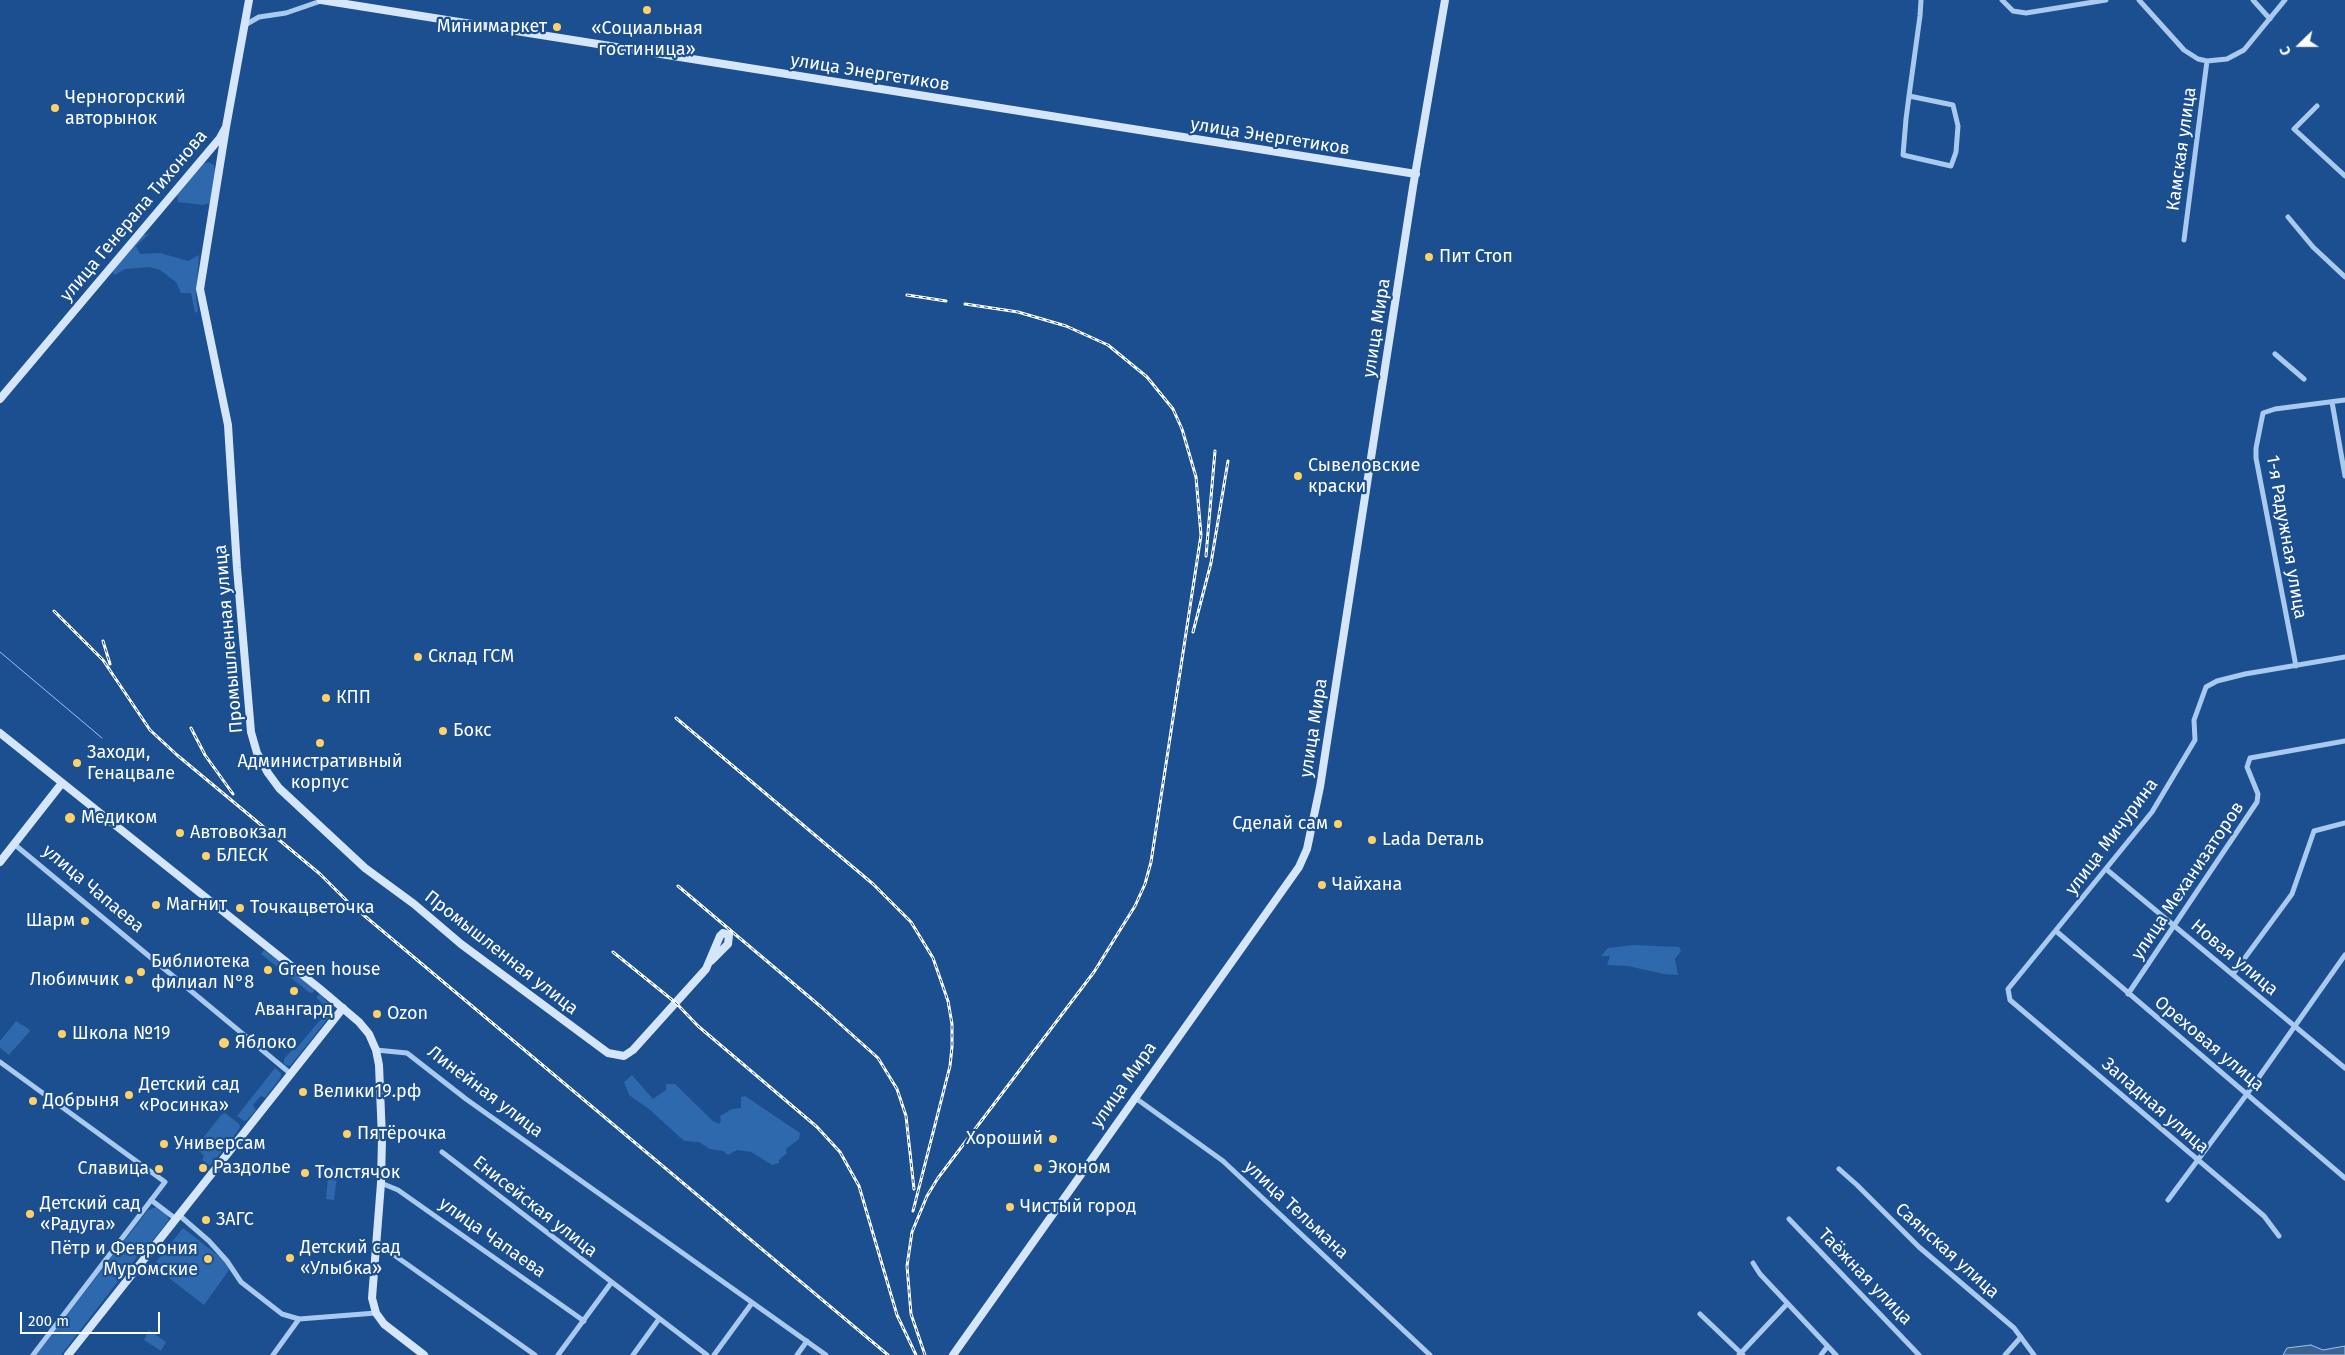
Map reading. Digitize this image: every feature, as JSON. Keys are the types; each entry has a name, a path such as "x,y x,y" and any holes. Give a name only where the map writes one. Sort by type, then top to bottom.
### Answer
{"main road":[{"name":"улица Генерала Тихонова","path":"0,399 220,138 226,127 242,26 249,0"},
{"name":"улица Энергетиков","path":"323,0 1416,174"},
{"name":"улица Мира","path":"952,1355 1299,866 1310,841 1445,0"},
{"name":"Промышленная улица","path":"226,127 200,289 228,424 250,726 255,748 268,773 279,788 365,868 414,904 461,944 608,1053 624,1056 633,1050 711,961"},
{"path":"0,733 343,1008 369,1034 376,1050 379,1065 382,1138 381,1183 372,1286 376,1313 392,1332 424,1355"},
{"path":"0,862 62,783"},
{"path":"68,1355 343,1008"}],"street":[{"path":"242,26 259,18 286,13 323,0"},
{"path":"1909,96 1953,105 1958,126 1956,152 1950,166 1903,155 1909,96 1920,0"},
{"path":"2002,0 2013,11 2036,12 2106,0"},
{"path":"2139,0 2184,50 2198,59 2207,62 2226,59 2244,50 2285,0"},
{"path":"2253,0 2270,19"},
{"name":"Камская улица","path":"2184,240 2207,62"},
{"path":"2318,106 2294,129 2345,176"},
{"path":"2288,218 2313,247 2345,277"},
{"path":"2275,354 2304,379"},
{"path":"2345,400 2332,402 2345,476"},
{"name":"1-я Радужная улица","path":"2296,666 2256,458 2263,413 2275,409 2332,402"},
{"path":"2296,666 2345,657"},
{"name":"улица Мичурина","path":"2010,1000 2008,988 2152,812 2195,740 2194,720 2206,687 2217,681 2296,666"},
{"name":"улица Механизаторов","path":"2128,994 2258,802 2258,794 2247,767 2250,758 2345,741"},
{"path":"2233,974 2292,894 2314,831 2345,823"},
{"name":"улица Чапаева","path":"14,844 291,1074"},
{"name":"Новая улица","path":"2106,869 2345,1068"},
{"name":"Ореховая улица","path":"2056,931 2345,1178"},
{"path":"2168,1200 2198,1162 2294,1026 2343,962 2345,955"},
{"name":"Западная улица","path":"2010,1000 2198,1162 2264,1216 2279,1236"},
{"name":"Линейная улица","path":"376,1050 407,1053 466,1099 826,1355"},
{"path":"0,1062 165,1182 33,1355"},
{"name":"улица Тельмана","path":"1134,1097 1223,1160 1415,1338 1430,1355"},
{"name":"Енисейская улица","path":"442,1152 611,1283 708,1355"},
{"name":"Саянская улица","path":"1838,1169 1857,1185 1912,1242 2014,1328 2034,1355"},
{"name":"улица Чапаева","path":"381,1183 398,1190 584,1321"},
{"path":"151,1200 210,1241 241,1282 282,1314 299,1319 376,1313"},
{"name":"Таёжная улица","path":"1789,1219 1919,1355"},
{"path":"376,1245 380,1245 535,1355"},
{"path":"1753,1263 1760,1274 1787,1304 1836,1355"},
{"path":"558,1355 611,1283"},
{"path":"714,1355 752,1303"},
{"path":"1700,1314 1741,1354 1787,1304"},
{"path":"272,1355 299,1319"},
{"path":"633,1355 659,1319"},
{"path":"2005,1355 2021,1337"},
{"path":"797,1355 807,1342"},
{"path":"1821,1355 1827,1347"}],"shaded area":[{"path":"208,162 214,165 215,171 210,203 203,205 178,202 177,195 203,164"},
{"path":"150,233 136,246 140,254 160,253 188,261 199,255 196,297 198,311 195,313 191,293 181,293 176,282 160,270 150,267 125,269 115,275 113,273 115,267 141,236"},
{"path":"1634,945 1679,947 1681,951 1675,959 1678,975 1628,966 1607,965 1610,956 1601,956 1608,948"},
{"path":"264,950 314,988 314,992 310,993 261,954"},
{"path":"320,994 329,1004 329,1017 291,1065 288,1066 284,1064 284,1059 292,1050 295,1050 326,1013 326,1007 316,997"},
{"path":"16,1021 30,1031 9,1055 0,1048 0,1041"},
{"path":"275,1068 281,1073 281,1077 265,1098 261,1096 253,1105 256,1110 244,1121 237,1116"},
{"path":"632,1075 653,1099 666,1090 666,1084 675,1084 713,1121 719,1124 721,1121 720,1116 732,1109 741,1108 741,1097 745,1096 800,1133 799,1139 786,1149 787,1153 779,1160 779,1163 772,1165 751,1152 737,1150 728,1155 723,1151 710,1149 699,1142 684,1141 649,1109 629,1095 624,1082"},
{"path":"225,1113 239,1124 240,1128 210,1166 202,1160 204,1156 196,1147 221,1115"},
{"path":"329,1166 338,1168 334,1200 326,1199"},
{"path":"156,1207 167,1215 169,1220 144,1251 140,1253 61,1355 36,1355 148,1210"},
{"path":"183,1228 225,1261 229,1270 204,1305 169,1278 172,1273 156,1262"},
{"path":"149,1330 166,1342 161,1351 144,1340"},
{"path":"2311,1345 2323,1350 2345,1346 2345,1355 2283,1355 2287,1348"}],"waterway":[{"path":"0,652 102,738"}],"railway":[{"path":"907,295 946,301"},
{"path":"925,1355 911,1314 907,1266 912,1232 927,1196 938,1178 1094,972 1135,906 1145,884 1151,862 1201,535 1196,477 1182,429 1173,409 1147,377 1108,345 1066,326 1018,312 965,304"},
{"path":"1206,556 1215,451"},
{"path":"1193,632 1211,563 1228,461"},
{"path":"54,611 103,660 150,730 177,755 320,874 348,902 888,1355"},
{"path":"103,641 110,664"},
{"path":"676,718 873,884 911,922 933,958 948,1001 952,1024 952,1047 950,1066 913,1211"},
{"path":"191,728 205,755 233,794"},
{"path":"678,886 820,1006 878,1058 897,1089 906,1116 914,1189"},
{"path":"613,952 676,1003 698,1026 817,1127 840,1152 859,1186 897,1315 916,1355"}],"place":[{"name":"«Социальная гостиница»","path":"647,10"},
{"name":"Мини маркет","path":"557,27"},
{"name":"Черногорский авторынок","path":"55,108"},
{"name":"Пит Стоп","path":"1429,257"},
{"name":"Сывеловские краски","path":"1298,476"},
{"name":"Склад ГСМ","path":"418,657"},
{"name":"КПП","path":"326,698"},
{"name":"Бокс","path":"443,731"},
{"name":"Административный корпус","path":"320,743"},
{"name":"Заходи, Генацвале","path":"77,763"},
{"name":"Медиком","path":"70,818"},
{"name":"Сделай сам","path":"1338,824"},
{"name":"Автовокзал","path":"180,833"},
{"name":"Lada Dеталь","path":"1372,840"},
{"name":"БЛЕСК","path":"206,856"},
{"name":"Чайхана","path":"1322,885"},
{"name":"Магнит","path":"156,905"},
{"name":"Точкацветочка","path":"240,908"},
{"name":"Шарм","path":"85,921"},
{"name":"Green house","path":"268,970"},
{"name":"Библиотека филиал N°8","path":"141,972"},
{"name":"Любимчик","path":"129,980"},
{"name":"Авангард","path":"294,991"},
{"name":"Ozon","path":"377,1014"},
{"name":"Школа №19","path":"62,1034"},
{"name":"Яблоко","path":"224,1043"},
{"name":"Велики19.рф","path":"303,1092"},
{"name":"Детский сад «Росинка»","path":"129,1095"},
{"name":"Добрыня","path":"33,1101"},
{"name":"Пятёрочка","path":"347,1134"},
{"name":"Хороший","path":"1053,1139"},
{"name":"Универсам","path":"164,1144"},
{"name":"Раздолье","path":"203,1168"},
{"name":"Эконом","path":"1038,1168"},
{"name":"Славица","path":"159,1169"},
{"name":"Толстячок","path":"305,1173"},
{"name":"Чистый город","path":"1010,1207"},
{"name":"Детский сад «Радуга»","path":"30,1214"},
{"name":"ЗАГС","path":"206,1220"},
{"name":"Детский сад «Улыбка»","path":"290,1258"},
{"name":"Пётр и Феврония Муромские","path":"208,1259"}]}
